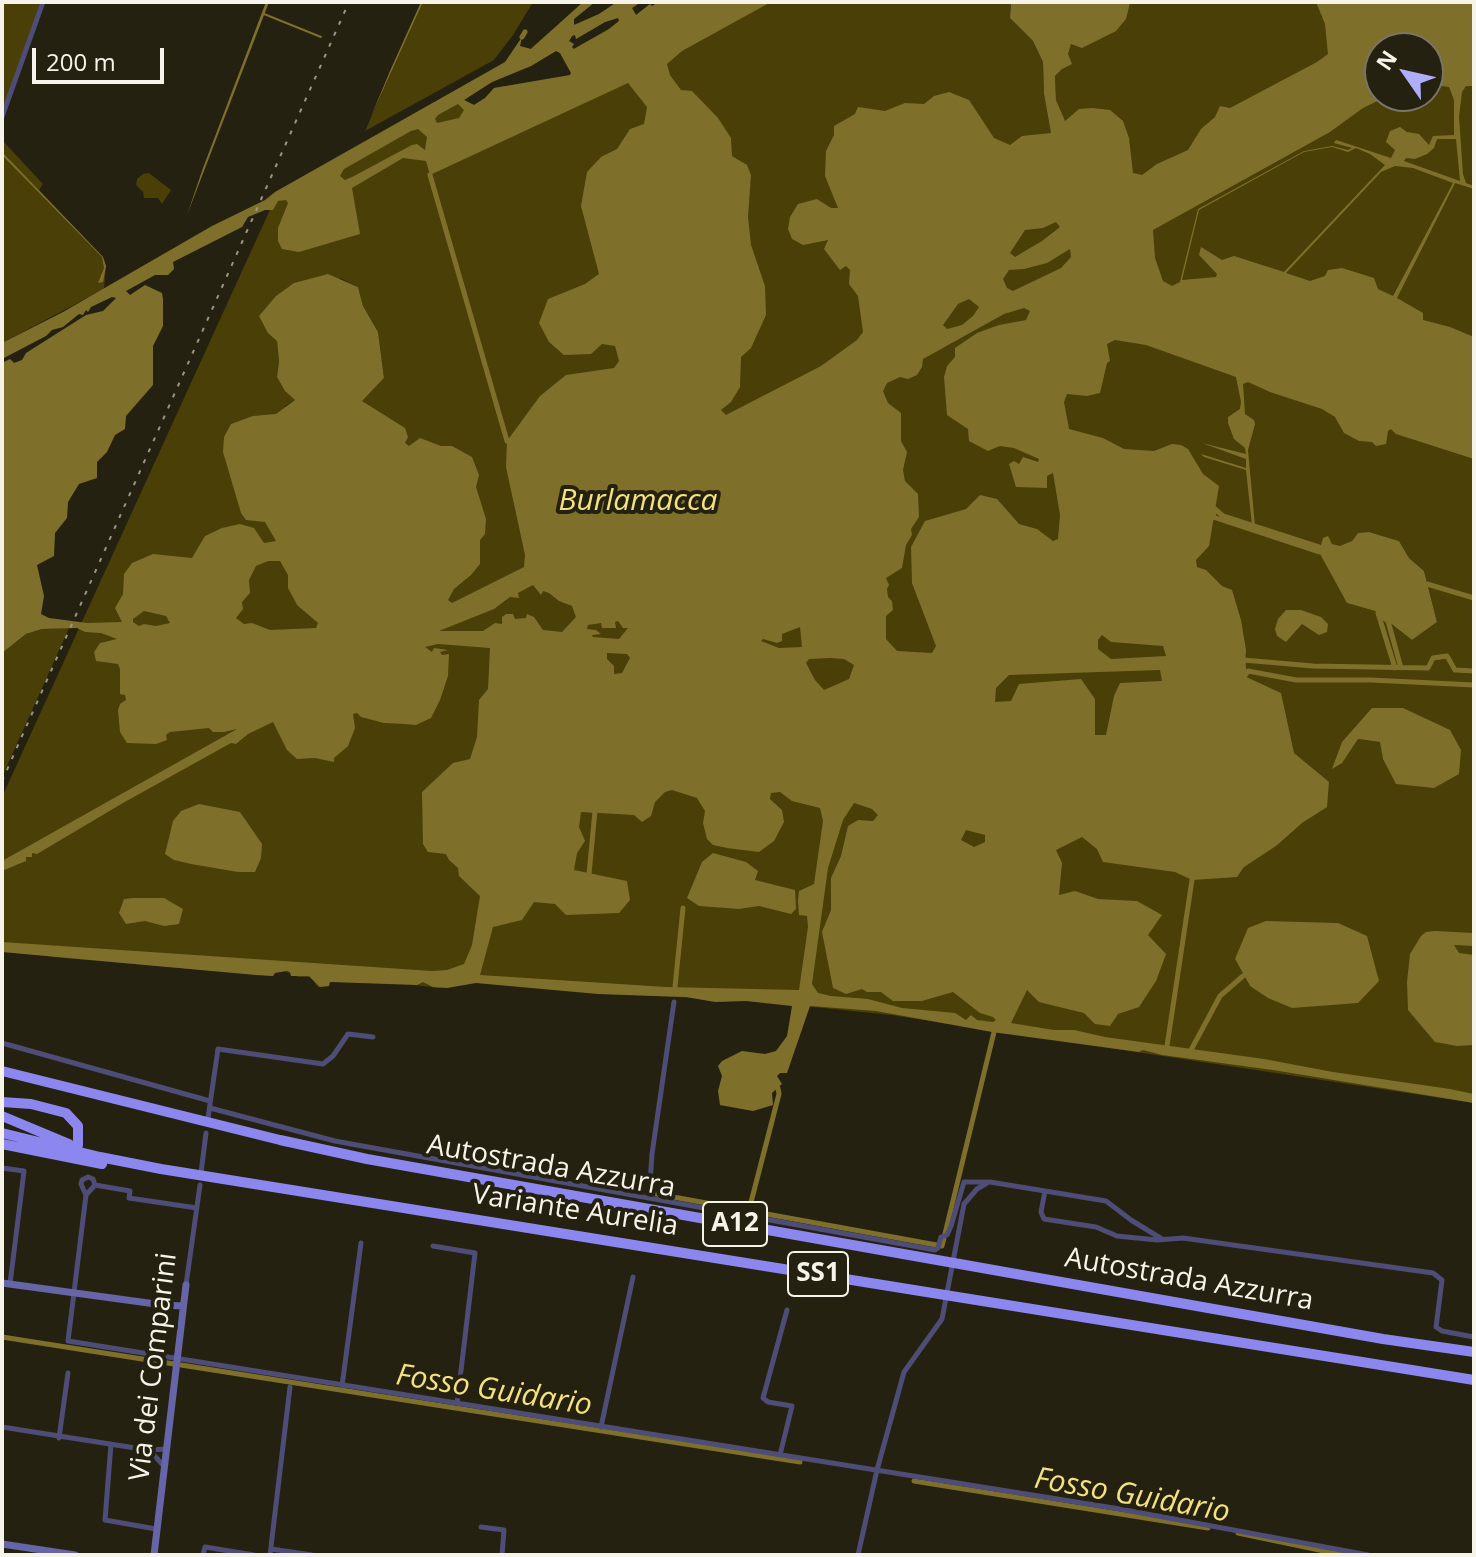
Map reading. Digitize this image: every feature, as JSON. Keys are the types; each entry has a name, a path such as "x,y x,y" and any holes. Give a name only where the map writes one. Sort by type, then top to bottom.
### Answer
{"highway":[{"name":"Autostrada Azzurra","path":"2,1071 367,1159 1383,1339 1474,1352"},
{"name":"Autostrada Azzurra","path":"2,1078 367,1165 1360,1341 1474,1358"},
{"path":"2,1102 31,1104 66,1113 78,1126 78,1145"},
{"path":"2,1116 102,1161"},
{"path":"2,1141 102,1161"},
{"path":"2,1141 64,1161"},
{"name":"Variante Aurelia","path":"102,1161 1474,1382"}],"street":[{"path":"2,117 43,2"},
{"path":"649,1198 652,1154 674,1002"},
{"path":"208,1118 218,1049 323,1064 333,1056 348,1034 373,1037"},
{"path":"2,1043 335,1141 930,1249 939,1246 945,1235 964,1182 990,1182 1106,1201 1163,1240"},
{"path":"201,1173 206,1133"},
{"path":"2,1168 24,1171 6,1283 174,1307 186,1285"},
{"path":"86,1195 81,1187 82,1180 91,1178 95,1185"},
{"path":"858,1555 904,1372 942,1319 964,1204 977,1189 990,1182"},
{"path":"95,1185 130,1191 129,1198 197,1208"},
{"path":"95,1185 86,1195 68,1341 1207,1523 1368,1555"},
{"name":"Via dei Comparini","path":"154,1555 181,1323 174,1307 186,1285 200,1185"},
{"path":"1045,1191 1041,1212 1048,1221 1096,1227 1117,1236 1163,1240 1183,1238 1433,1273 1442,1280 1436,1327 1474,1337"},
{"path":"342,1386 361,1243"},
{"path":"433,1246 475,1253 457,1404"},
{"path":"601,1427 633,1277"},
{"path":"780,1455 793,1409 788,1404 768,1402 763,1398 787,1310"},
{"path":"59,1438 68,1373"},
{"path":"290,1387 270,1552 312,1555"},
{"path":"2,1427 148,1450 167,1449"},
{"path":"111,1444 105,1520 156,1529"},
{"path":"148,1450 164,1466"},
{"path":"481,1527 504,1530 502,1555"},
{"path":"2,1544 75,1555"},
{"path":"203,1555 205,1547 254,1555"}],"shaded area":[{"path":"2,2 43,2 2,117"},
{"path":"423,2 533,2 494,60 365,131"},
{"path":"584,2 595,2 574,19 574,25 617,2 641,2 632,8 636,15 650,4 659,2 1011,2 1010,18 1033,41 1043,62 1044,94 1051,132 1061,114 1056,100 1055,76 1062,69 1071,44 1129,2 1316,2 1321,9 1321,17 1474,2 1474,1103 891,1015 746,1000 605,994 467,982 439,988 399,983 329,981 329,986 318,987 310,977 298,977 285,971 275,972 272,976 54,957 32,952 2,952 2,797 279,190 504,64 517,46 530,49","holes":["618,18 619,21 609,29 573,49 574,44 569,41 572,36 575,35 576,39","556,51 571,73 570,76 494,88 474,105 464,100 492,82 531,66","340,278 358,287 363,306 378,332 384,378 365,395 284,407 295,400 277,377 277,341","1369,532 1399,541 1409,558 1424,571 1437,622 1412,640 1375,611 1347,603 1330,539 1332,544 1340,547 1352,541 1358,533","1450,730 1383,759 1381,742 1358,739","1304,923 1338,923 1250,986 1235,959"]},
{"path":"2,140 43,184 39,190 103,257 106,266 104,289 2,343"},
{"path":"149,173 171,190 162,204 158,198 144,198 136,185 137,179"},
{"path":"69,628 2,777 2,653 26,634 42,629"}],"water":[{"path":"266,2 269,2 187,215 203,168"},
{"path":"423,2 370,119 390,71"},
{"name":"Burlamacca","path":"583,2 595,2 574,19 574,25 617,2 641,2 632,8 636,15 650,4 659,2 771,2 682,51 667,64 670,75 681,90 692,91 718,118 731,138 732,156 747,165 751,175 748,217 751,245 765,286 766,315 751,348 741,357 740,387 731,402 721,410 726,415 821,366 857,340 863,332 858,296 849,284 850,270 846,266 840,270 824,249 828,240 803,245 792,239 788,229 790,217 798,204 817,199 831,208 838,208 825,176 826,151 834,135 834,126 855,114 858,107 885,111 905,103 924,104 934,96 949,92 969,100 994,138 1010,145 1022,136 1051,133 1044,94 1043,62 1033,41 1010,18 1011,2 1130,3 1126,19 1116,31 1082,48 1071,44 1068,54 1072,64 1055,76 1056,100 1065,121 1079,109 1092,108 1110,110 1123,121 1129,138 1133,173 1142,175 1157,164 1188,150 1201,129 1215,117 1220,106 1230,108 1328,54 1325,24 1316,2 1474,2 1474,86 1466,86 1462,92 1459,117 1463,174 1466,183 1474,189 1455,183 1397,298 1423,313 1423,320 1474,337 1474,459 1396,434 1391,429 1386,444 1376,446 1372,442 1359,441 1344,433 1335,417 1322,409 1248,382 1243,384 1245,414 1255,424 1248,450 1255,526 1252,525 1246,470 1201,454 1246,468 1246,459 1202,443 1246,454 1245,448 1234,439 1228,423 1228,417 1240,409 1236,377 1146,345 1115,340 1107,344 1110,361 1100,393 1087,396 1067,394 1064,402 1069,429 1103,438 1124,449 1154,451 1172,444 1181,445 1188,449 1203,474 1219,486 1209,546 1196,560 1197,567 1206,570 1222,586 1232,590 1246,650 1244,676 1281,693 1294,753 1329,782 1327,807 1244,867 1237,877 1192,880 1175,872 1103,862 1097,849 1082,837 1056,850 1062,863 1059,895 1075,891 1098,899 1137,901 1162,915 1148,935 1166,954 1156,981 1139,1007 1118,1014 1110,1026 1095,1024 1084,1013 1039,1002 1027,990 1011,1023 1074,1030 1450,1089 1474,1094 1474,1103 1143,1050 1139,1052 992,1032 876,1011 810,1006 787,1073 777,1076 782,1084 772,1093 773,1105 753,1111 720,1105 718,1091 722,1076 718,1066 742,1051 765,1054 776,1051 787,1036 792,1006 476,983 447,988 433,987 423,982 417,985 330,982 329,986 320,987 309,976 291,976 287,971 273,976 256,975 2,952 2,942 432,971 464,964 472,945 480,896 459,876 458,868 446,854 428,852 423,844 422,792 453,763 470,759 477,737 479,700 488,689 490,648 438,644 425,647 432,652 434,648 448,650 440,652 442,655 449,654 448,676 431,718 416,725 384,723 353,714 355,728 348,746 334,758 334,762 315,758 297,759 287,750 273,722 123,803 37,854 32,853 26,861 2,871 2,861 237,729 224,732 213,732 209,728 170,732 166,735 167,740 156,744 127,743 120,732 118,710 126,700 125,695 120,694 120,669 118,664 96,661 94,652 100,643 117,639 101,633 77,628 42,629 26,634 2,653 2,363 10,359 14,363 22,360 26,353 86,315 103,311 116,298 91,307 63,327 52,330 2,359 2,343 63,312 212,226 265,200 505,62 522,37 520,46 531,49","holes":["618,18 619,21 609,29 574,49 574,44 569,41 575,35 576,39 605,22","1364,32 1444,32 1444,86 1449,87 1454,100 1454,135 1433,136 1429,145 1419,134 1400,127 1390,131 1386,142 1395,150 1391,158 1336,140 1334,143 1352,148 1332,146 1304,151 1198,209 1180,282 1172,286 1163,281 1155,258 1153,230 1330,132 1363,108","556,51 571,73 494,88 474,105 464,100 492,82 531,66","628,83 647,107 644,124 630,129 617,149 601,157 587,172 581,206 599,274 585,284 548,299 539,323 549,342 564,355 591,354 602,344 615,346 619,361 614,368 566,375 540,396 507,441 506,467 525,555 524,567 452,603 448,600 454,589 480,564 480,540 485,534 486,519 476,487 479,475 472,457 452,446 441,446 420,438 409,446 405,443 408,437 405,428 362,401 384,378 378,332 363,306 358,287 328,274 294,283 276,296 259,316 268,333 277,341 277,377 295,400 276,414 253,416 231,424 224,437 223,452 241,513 246,520 265,522 276,541 264,543 254,528 240,524 205,536 192,558 153,554 132,563 124,574 123,594 115,608 122,622 87,623 41,614 44,596 37,565 54,556 55,533 67,518 68,502 79,484 97,478 97,462 107,452 115,435 125,429 126,416 153,385 153,346 163,326 162,293 145,285 130,295 126,291 155,275 168,275 174,269 173,262 242,227 248,217 273,210 278,201 286,200 288,203 278,228 278,241 282,249 299,252 360,234 352,188 403,158 426,161 430,175","458,104 464,110 459,118 437,123 435,119 438,115","418,129 427,137 425,150 417,144 412,145 345,180 340,176 344,169 411,131","1437,139 1456,139 1460,181 1404,161 1406,158 1415,159 1434,148","1332,147 1348,152 1356,148 1385,165 1284,272 1234,256 1222,260 1201,247 1199,255 1217,274 1216,277 1182,280 1199,210 1304,152","1395,166 1413,168 1453,183 1393,296 1378,289 1374,278 1342,268 1328,270 1325,276 1310,281 1286,273 1381,172","1056,222 1060,227 1015,257 1010,253 1025,230 1043,228","1070,249 1071,257 1061,268 1013,291 1007,288 1003,279 1009,270 1047,263","969,299 979,307 962,325 947,329 943,325 958,304","1024,308 1030,311 1026,320 977,333 955,348 955,357 947,366 944,377 947,415 968,429 969,441 988,451 1000,446 1014,448 1039,459 1038,462 1023,457 1019,464 1014,461 1009,464 1016,487 1047,488 1047,476 1053,473 1060,515 1058,539 1053,541 1037,529 1019,524 997,499 980,495 966,509 925,521 911,547 912,583 936,646 932,653 897,651 886,639 886,616 893,610 886,578 902,568 911,529 919,517 918,494 905,481 903,470 907,452 901,441 901,413 888,403 883,391 887,383 900,377 908,379 917,375 923,359 1004,314","268,561 280,561 288,575 288,588 297,605 318,623 316,628 270,630 252,623 244,624 236,618 243,609 242,602 250,593 249,580 256,566","533,585 541,595 543,591 549,593 572,606 576,617 562,632 543,630 534,617 527,614 526,618 515,619 513,614 506,614 502,617 502,624 495,623 483,631 439,631 494,609 510,597 519,598 518,593","144,611 166,616 170,623 139,626 133,619","618,621 623,628 628,628 619,639 593,637 601,634 587,629 588,625 601,623 602,628 616,628 615,622","800,627 802,647 779,648 761,641 782,641 782,634","1102,635 1111,642 1163,646 1166,656 1111,659 1098,649 1098,640","607,653 627,654 630,658 622,673 614,674 614,666 607,659","809,659 844,659 854,665 849,679 824,690 806,663","1160,670 1162,681 1120,683 1114,696 1106,735 1095,735 1095,699 1081,679 1019,684 1011,701 995,702 996,688 1009,675","672,790 697,798 705,811 703,823 707,839 713,845 759,852 774,841 784,822 782,810 770,799 771,793 780,792 792,801 820,808 823,821 814,884 799,891 799,915 807,916 808,927 799,990 666,987 480,975 493,927 522,920 534,902 555,904 566,915 619,913 630,900 627,881 574,870 577,853 585,841 579,827 581,812 634,815 642,822 651,816 655,802 665,792","854,803 872,809 878,815 873,821 858,820 848,826 841,856 831,878 831,910 822,932 833,988 846,994 862,989 881,992 893,1001 922,1001 953,992 980,1013 996,1020 977,1020 971,1015 966,1020 955,1013 831,996 818,993 812,984 828,868 843,820","966,830 985,835 985,842 974,847 961,840"]},
{"path":"2,152 103,257 106,266 103,282 98,283 104,268 102,257"},
{"path":"1369,532 1399,541 1409,558 1424,571 1437,622 1412,640 1375,611 1347,603 1319,552 1323,538 1328,536 1332,544 1340,546 1352,541 1358,533"},
{"path":"1286,610 1301,610 1321,617 1328,624 1327,632 1319,635 1302,624 1286,642 1277,636 1275,629 1278,619"},
{"path":"1372,708 1403,708 1450,730 1461,750 1459,774 1434,788 1396,784 1383,759 1380,742 1358,739 1342,763 1332,769 1342,742"},
{"path":"199,804 240,812 262,844 261,858 255,872 191,864 165,854 173,821 181,811"},
{"path":"713,853 746,862 758,871 755,880 795,890 796,909 791,914 759,906 739,909 699,906 687,898 702,862"},
{"path":"164,898 183,909 179,924 164,926 145,921 126,924 119,913 124,899"},
{"path":"1266,921 1338,923 1367,936 1379,981 1358,1003 1292,1008 1268,998 1250,986 1235,959 1248,928"},
{"path":"1435,931 1474,933 1474,946 1454,945 1459,953 1474,955 1474,1045 1435,1042 1408,1010 1410,954 1421,936"}],"waterway":[{"path":"264,14 321,37"},
{"path":"522,37 525,32"},
{"path":"430,175 507,441"},
{"path":"1215,509 1223,516 1319,547 1319,552 1213,517 1215,509"},
{"path":"1427,584 1474,598"},
{"path":"1395,668 1378,613 1388,621 1401,668"},
{"path":"1474,671 1455,670 1447,656 1433,658 1428,668 1313,666 1243,660 1244,677 1248,671 1296,680 1474,685"},
{"path":"589,874 595,811"},
{"path":"1167,1046 1192,880"},
{"path":"675,987 683,908"},
{"path":"1191,1050 1220,996 1243,976"},
{"path":"657,1194 942,1246 994,1032"},
{"path":"749,1210 778,1088"},
{"name":"Fosso Guidario","path":"2,1337 174,1364"},
{"name":"Fosso Guidario","path":"181,1365 800,1462"},
{"name":"Fosso Guidario","path":"914,1481 1208,1528"},
{"name":"Fosso Guidario","path":"1238,1533 1343,1555"}],"railway":[{"path":"2,781 349,2"}]}
